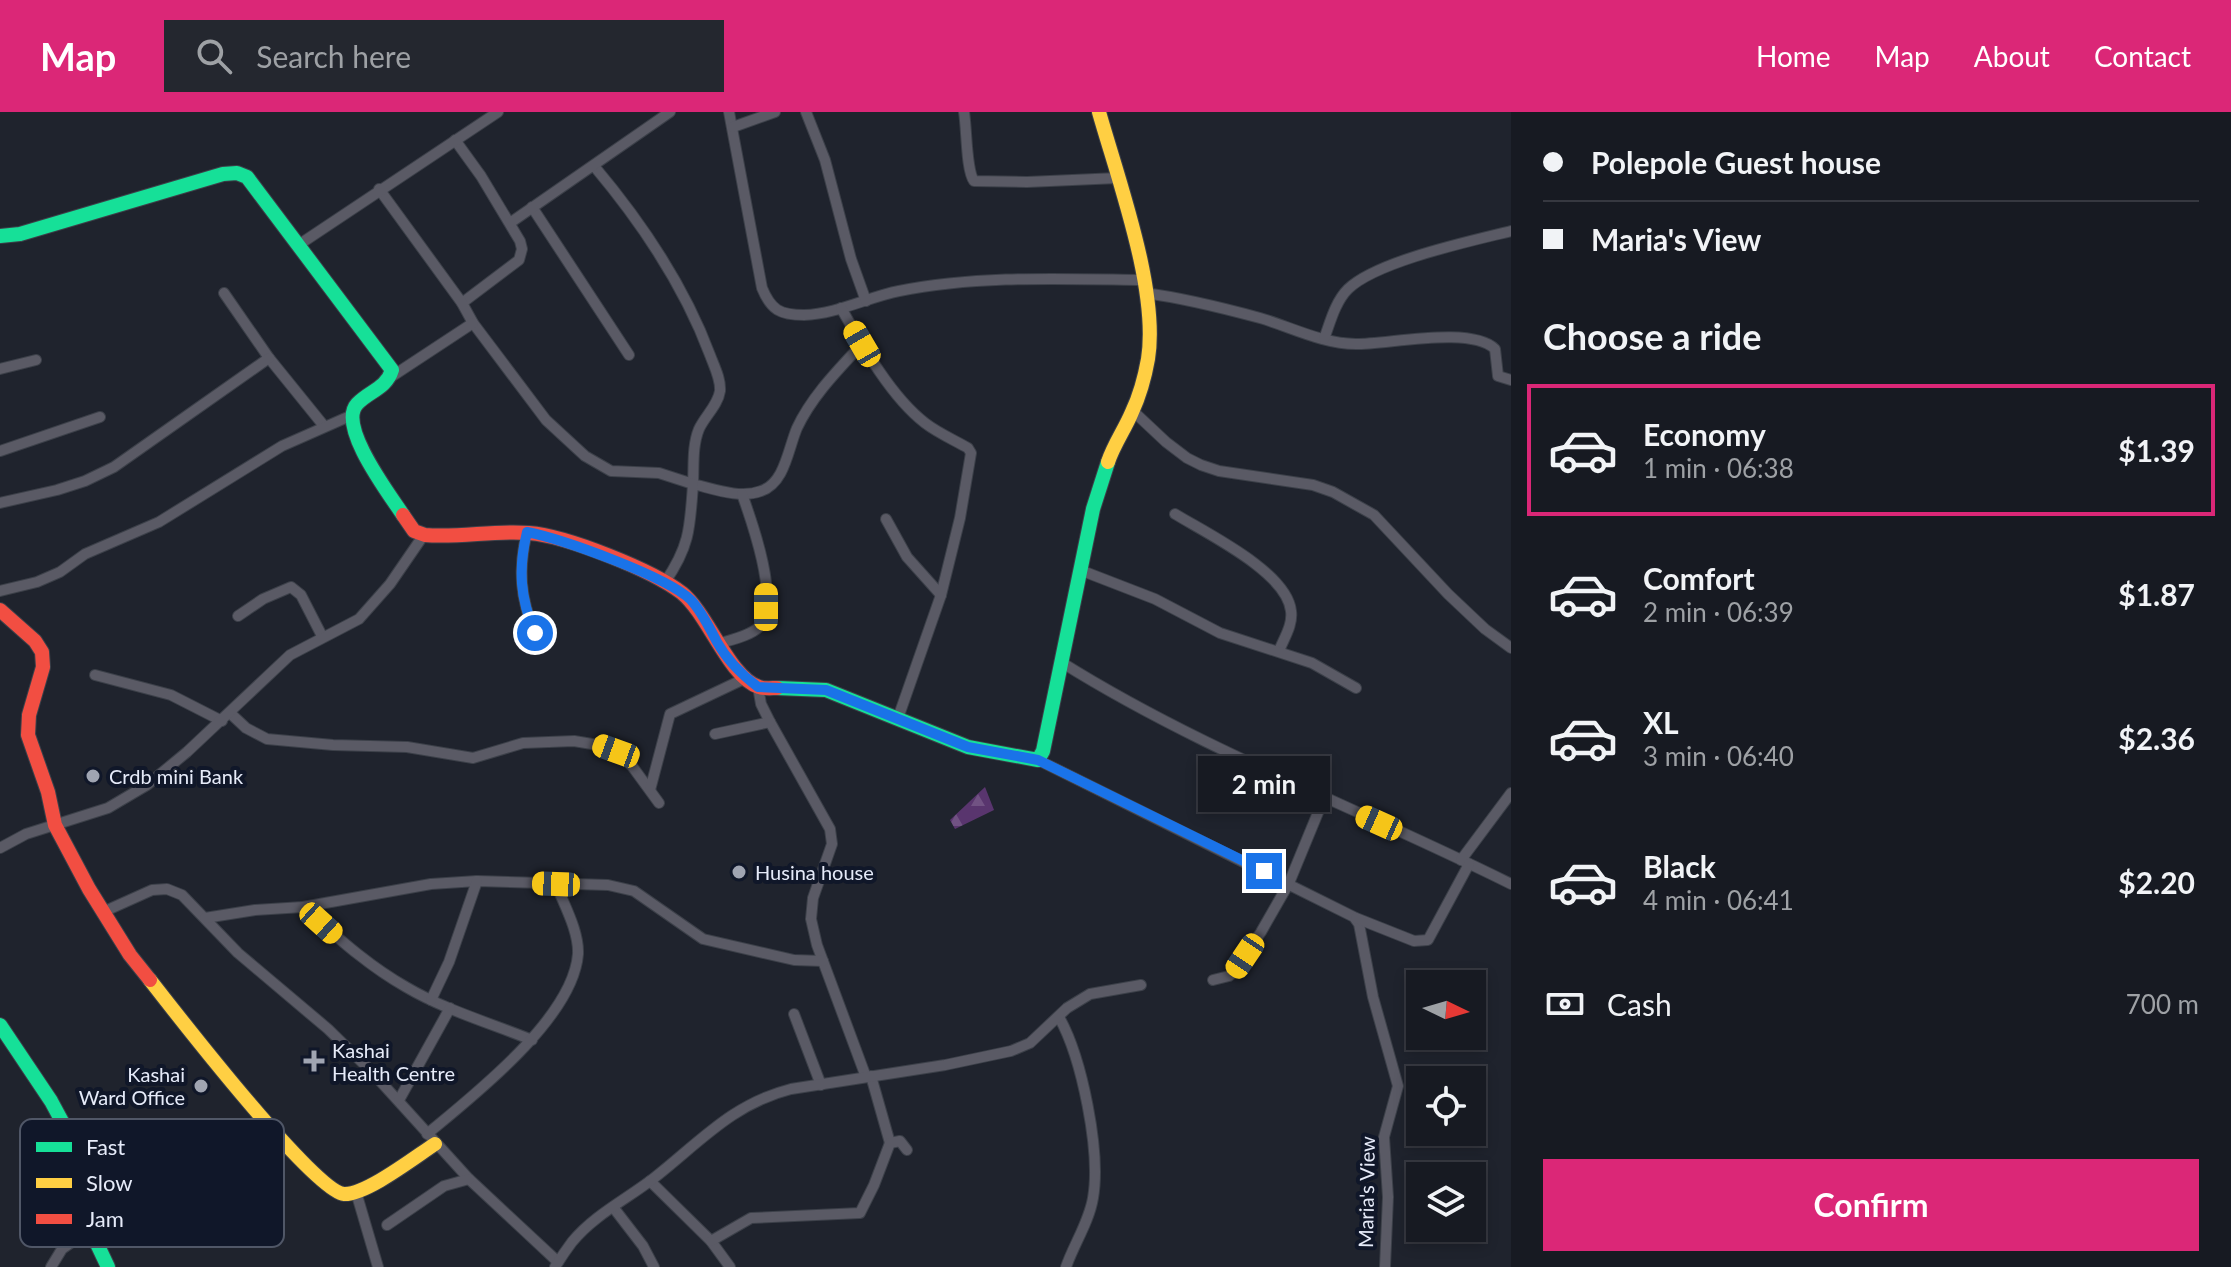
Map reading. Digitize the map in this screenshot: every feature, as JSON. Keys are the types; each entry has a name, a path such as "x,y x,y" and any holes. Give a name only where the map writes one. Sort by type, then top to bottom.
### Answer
{"street":[{"path":"300,244 498,112"},
{"path":"510,223 670,112"},
{"path":"729,112 762,288 769,305 784,313 805,315 898,291 974,282 1063,279 1145,287 1351,344 1448,337 1484,342 1495,349 1498,376 1511,380"},
{"path":"733,127 775,112"},
{"path":"806,112 825,160 851,259 866,301"},
{"path":"964,112 969,173 974,181 1118,178"},
{"path":"1038,760 1043,751 1102,475 1113,446 1133,411 1148,358 1149,319 1145,287 1099,112"},
{"path":"455,140 510,223 522,249 519,260 462,303"},
{"path":"594,166 631,211 676,281 692,311 719,381 718,398 698,431 687,540 678,563 665,582"},
{"path":"0,236 20,234 223,174 237,173 247,177 258,189 300,244 387,360 392,370 391,377"},
{"path":"379,189 546,420 585,456 611,471 659,473 742,494 758,493 769,488 780,474 809,406 862,344"},
{"path":"532,207 629,355"},
{"path":"1324,339 1340,298 1349,287 1367,276 1436,250 1511,231"},
{"path":"224,293 269,358 324,426"},
{"path":"841,308 862,344 912,411 926,424 968,448 971,453 960,518 941,595 898,718"},
{"path":"473,323 391,377 354,406 350,416 350,426 370,464 414,531 423,536 527,532 545,535 665,582 689,599 705,619 718,644 752,682 770,722 825,817 832,836 813,898 811,919 823,961 869,1076 890,1143 860,1213 751,1218 711,1241"},
{"path":"0,502 57,490 114,467 269,358"},
{"path":"0,369 36,360"},
{"path":"1133,411 1166,442 1201,465 1219,471 1313,485 1333,492 1374,515 1448,594 1485,629 1511,648"},
{"path":"0,591 37,582 60,572 85,554 159,522 282,446 350,416"},
{"path":"0,451 100,417"},
{"path":"718,644 754,631 764,618 766,590 761,558 742,494"},
{"path":"1175,514 1264,571 1281,586 1291,606 1292,621 1279,651"},
{"path":"886,519 907,557 941,595"},
{"path":"527,532 520,567 520,586 535,633"},
{"path":"0,848 13,839 108,808 147,785 226,717 290,655 322,636 346,627 373,605 423,536"},
{"path":"1080,570 1155,599 1220,633 1312,663 1356,688"},
{"path":"238,616 263,599 291,587 301,595 322,636"},
{"path":"0,610 35,641 42,652 43,667 29,715 28,735 48,792 55,825 130,955 265,1119"},
{"path":"1061,662 1090,681 1324,798 1511,884"},
{"path":"95,675 171,695 226,717 267,739 407,747 473,758 531,742 574,741 598,745 616,751 659,803"},
{"path":"650,790 670,714 752,682 826,690 968,747 1038,760 1354,917 1414,941 1428,940 1465,862 1511,793"},
{"path":"715,734 770,722"},
{"path":"1213,980 1234,972 1261,932 1289,883 1324,798"},
{"path":"205,918 303,907 431,884 477,881 620,886 634,891 703,939 794,960 823,961"},
{"path":"431,1000 449,962 477,881"},
{"path":"284,1141 318,1178 344,1194 373,1185 431,1139 532,1040 552,1015 578,954 576,936 556,884"},
{"path":"103,912 158,889 182,895 238,953 328,1029 399,1100 469,1179 556,1264 573,1240 613,1207 742,1107 766,1095 1011,1051 1030,1043 1067,1008 1090,994 1141,985"},
{"path":"303,907 358,956 431,1000 532,1040"},
{"name":"Maria's View","path":"1354,917 1362,932 1373,997 1398,1086 1384,1137 1388,1197 1385,1267"},
{"path":"399,1100 450,1008"},
{"path":"794,1014 821,1085"},
{"path":"1059,1017 1068,1032 1086,1100 1095,1180 1087,1218 1066,1267"},
{"path":"0,1025 61,1119"},
{"path":"890,1143 900,1141 907,1150"},
{"path":"387,1225 444,1186 469,1179"},
{"path":"650,1181 711,1241 730,1267"},
{"path":"356,1192 378,1267"},
{"path":"613,1207 643,1246 654,1267"},
{"path":"51,1267 65,1247"},
{"path":"99,1247 108,1267"}],"green space":[{"path":"985,787 994,810 955,829 950,820"}],"traffic: fast":[{"path":"0,236 20,234 223,174 237,173 247,177 392,370 381,386 357,404 353,414 354,428 377,477 403,515"},
{"path":"777,688 826,690 968,747 1038,760 1043,751 1093,509 1108,462"},
{"path":"0,1025 61,1119"},
{"path":"99,1247 108,1267"}],"traffic: slow":[{"path":"1099,112 1135,235 1148,301 1150,332 1148,359 1139,393 1108,462"},
{"path":"150,980 263,1119"},
{"path":"284,1142 328,1186 344,1194 365,1188 435,1144"}],"traffic: jam":[{"path":"403,515 414,531 425,535 503,532 545,535 586,547 651,574 692,603 728,658 748,681 761,688 777,688"},
{"path":"0,610 35,641 42,652 43,667 29,715 28,735 48,792 55,825 89,889 130,955 150,980"}],"place":[{"name":"Crdb mini Bank","path":"93,776"},
{"name":"Husina house","path":"739,872"},
{"name":"Kashai Health Centre","path":"314,1061"},
{"name":"Kashai Ward Office","path":"201,1086"}],"route":[{"path":"535,633 520,586 522,550 527,532 545,535 665,582 689,599 729,659 758,687 826,690 968,747 1038,760 1264,871"}]}
